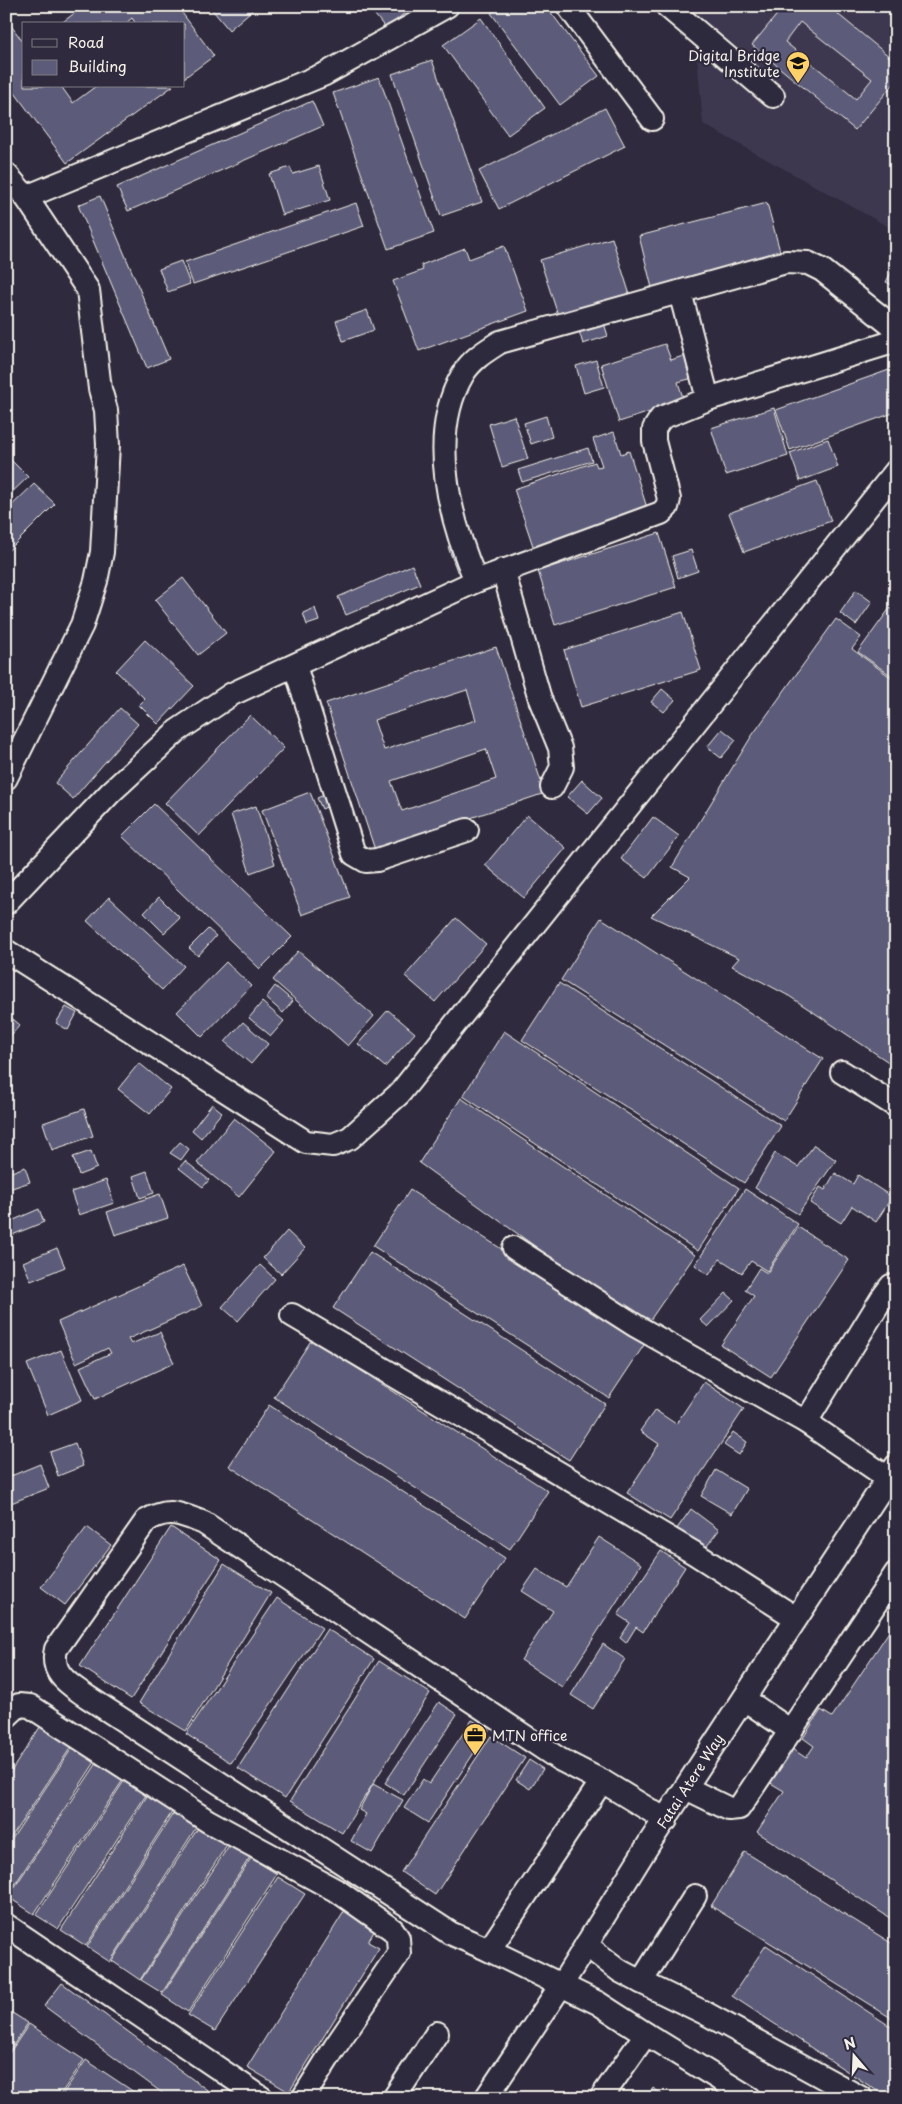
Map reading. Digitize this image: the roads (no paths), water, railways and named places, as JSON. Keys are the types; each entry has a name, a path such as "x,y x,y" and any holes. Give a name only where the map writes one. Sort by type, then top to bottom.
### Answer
{"street":[{"path":"26,197 325,74 447,6"},
{"path":"568,6 652,119"},
{"path":"668,6 773,96"},
{"path":"6,174 26,197 88,290 100,389 106,410 108,445 102,552 96,581 82,625 6,778"},
{"path":"476,581 465,555 450,496 443,448 446,416 463,374 479,355 500,342 786,262 808,263 844,286 896,329"},
{"path":"680,292 708,399"},
{"path":"6,903 111,792 177,731 232,694 476,581 661,513 667,507 669,499 654,441 654,429 661,418 708,399 896,341"},
{"path":"6,950 306,1142 333,1145 350,1138 400,1093 896,471"},
{"path":"503,570 540,699 560,748 562,767 552,787"},
{"path":"295,666 354,854 366,861 377,860 467,830"},
{"path":"842,1072 896,1106"},
{"path":"514,1248 636,1326 892,1472"},
{"path":"806,1422 882,1298 891,1286 896,1286"},
{"path":"292,1314 694,1553 796,1618"},
{"name":"Fatai Atere Way","path":"486,2098 562,1984 686,1788 892,1472"},
{"path":"666,1820 602,1781 559,1759 204,1523 182,1514 167,1512 146,1521 56,1650 54,1662 57,1672 65,1681 450,1933 562,1984 598,2003 750,2098"},
{"path":"686,1788 728,1809 739,1808 896,1573"},
{"path":"744,1699 791,1731"},
{"path":"6,1717 19,1705 30,1706 208,1821 340,1892 392,1930 398,1938 399,1953 335,2046 303,2098"},
{"path":"488,1950 602,1781"},
{"path":"641,1982 696,1896"},
{"path":"6,1925 262,2098"},
{"path":"586,1945 620,1971 705,2013 861,2098"},
{"path":"394,2098 437,2033"},
{"path":"601,2098 646,2034"}],"place":[{"name":"Digital Bridge Institute","path":"798,84"},
{"name":"MTN office","path":"475,1756"}]}
